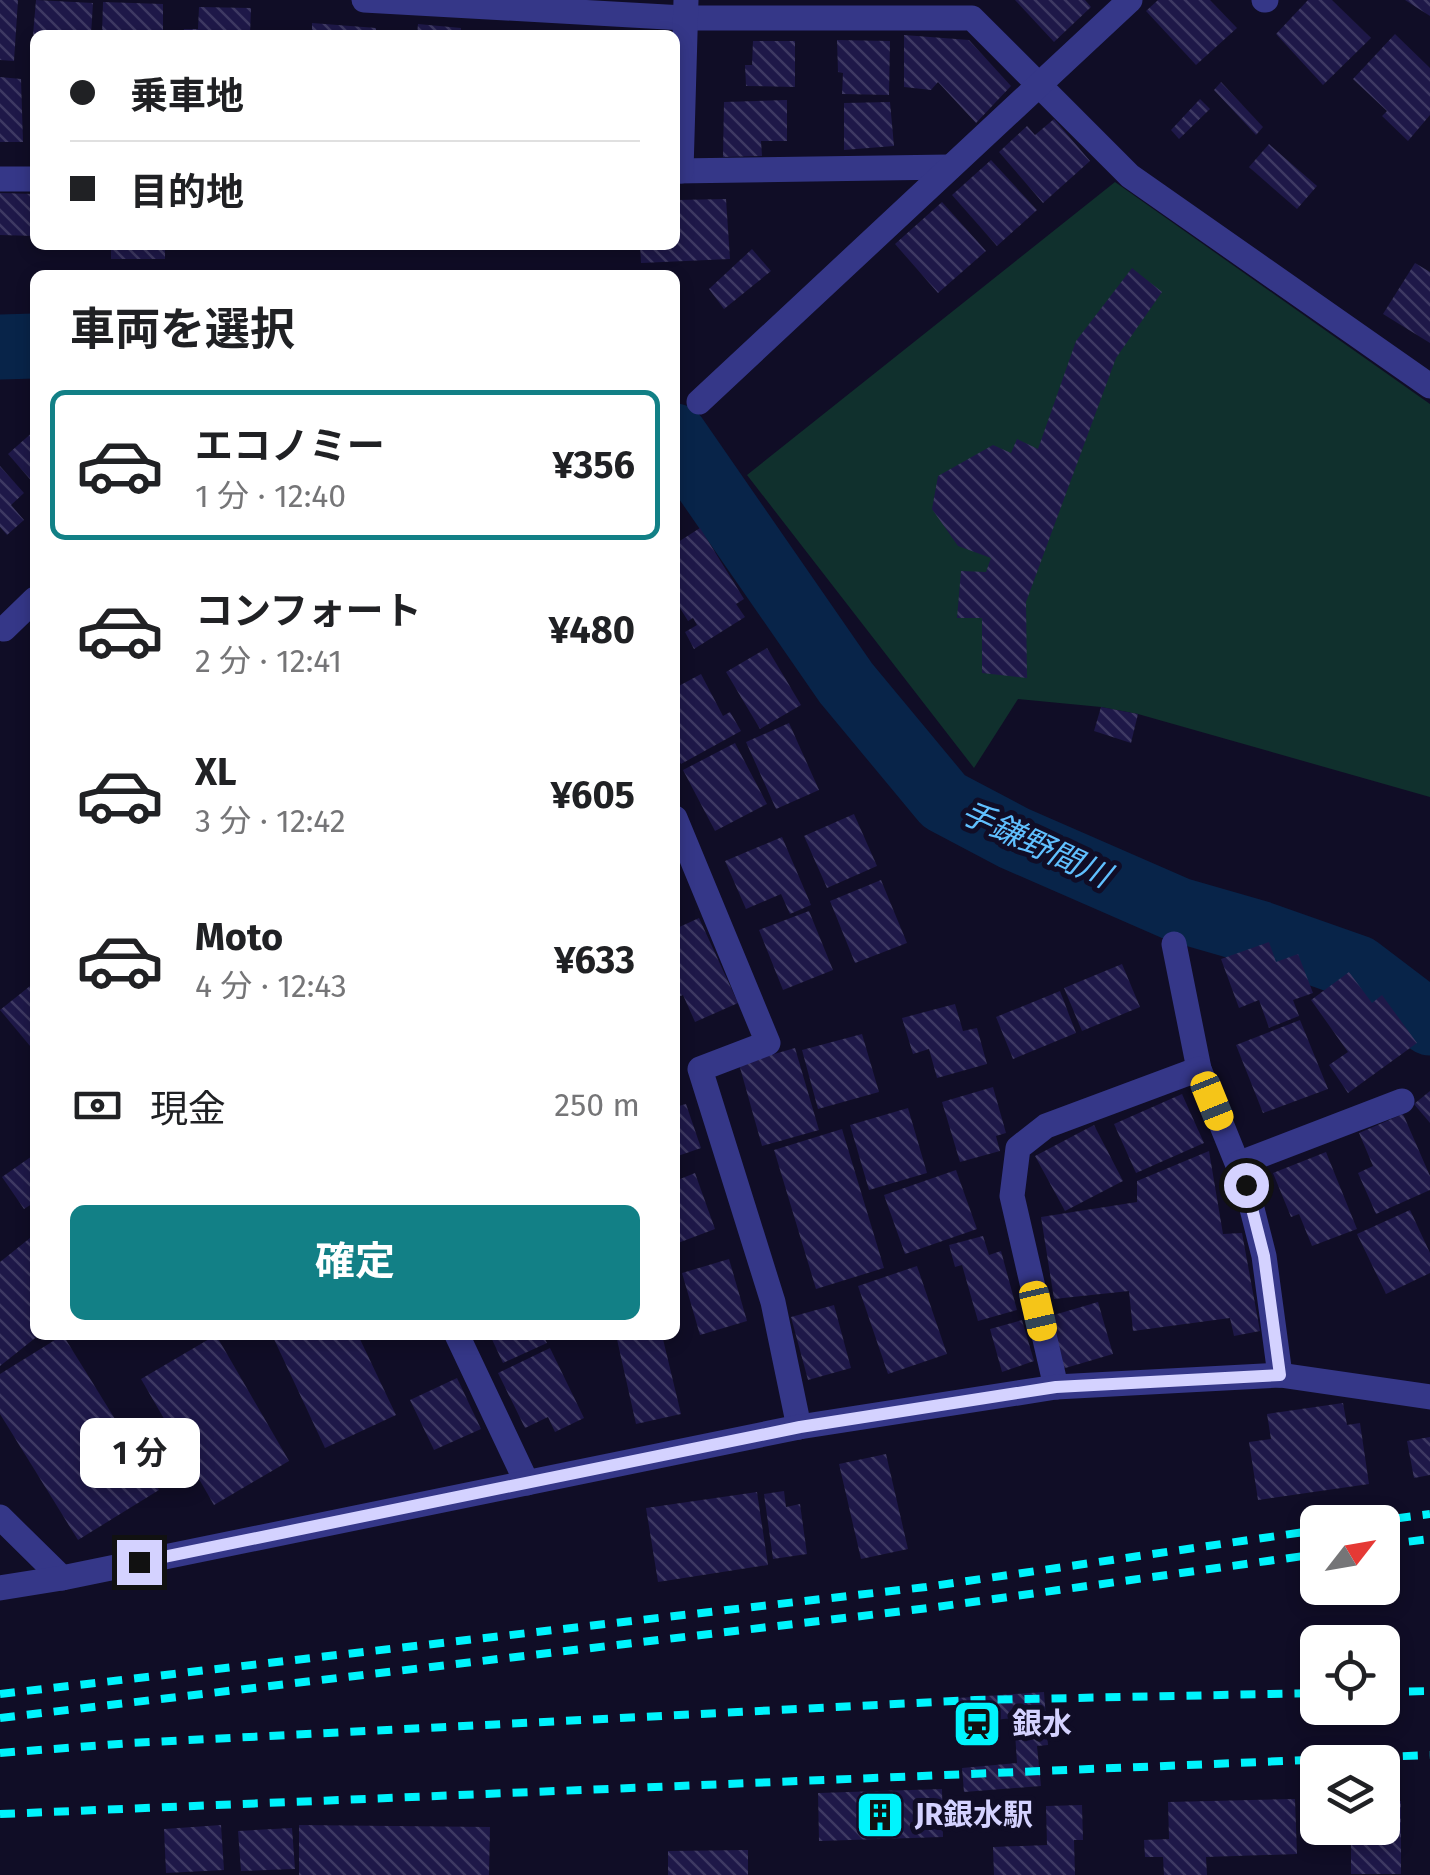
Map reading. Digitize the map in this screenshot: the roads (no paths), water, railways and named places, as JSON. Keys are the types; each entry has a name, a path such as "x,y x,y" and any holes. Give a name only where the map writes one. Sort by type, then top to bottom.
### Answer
{"street":[{"path":"364,0 972,18 1130,176 1430,386"},
{"path":"699,402 1130,0"},
{"path":"680,124 685,9"},
{"path":"680,170 950,167"},
{"path":"0,179 30,178"},
{"path":"4,629 30,605"},
{"path":"680,830 768,1043 688,1072 773,1302 800,1427"},
{"path":"1174,944 1199,1069 1238,1164 1264,1256 1280,1375"},
{"path":"1056,1387 1012,1196 1018,1148 1046,1126 1199,1069"},
{"path":"1238,1164 1402,1101"},
{"path":"459,1340 527,1482"},
{"path":"0,1588 800,1427 1056,1387 1280,1375 1430,1396"},
{"path":"0,1517 62,1578"}],"waterway":[{"name":"手鎌野間川","path":"0,347 30,346"},
{"name":"手鎌野間川","path":"680,443 846,683 944,801 1014,838 1179,910 1358,968 1430,1023"}],"railway":[{"path":"1400,1518 1430,1514"},
{"path":"0,1694 926,1587 1300,1533"},
{"path":"1400,1543 1430,1539"},
{"path":"0,1718 929,1608 1300,1556"},
{"path":"1400,1692 1430,1691"},
{"path":"0,1753 975,1700 1300,1693"},
{"path":"0,1814 1430,1755"}],"place":[{"name":"銀水","path":"977,1724"},
{"name":"JR銀水駅","path":"880,1815"}]}
